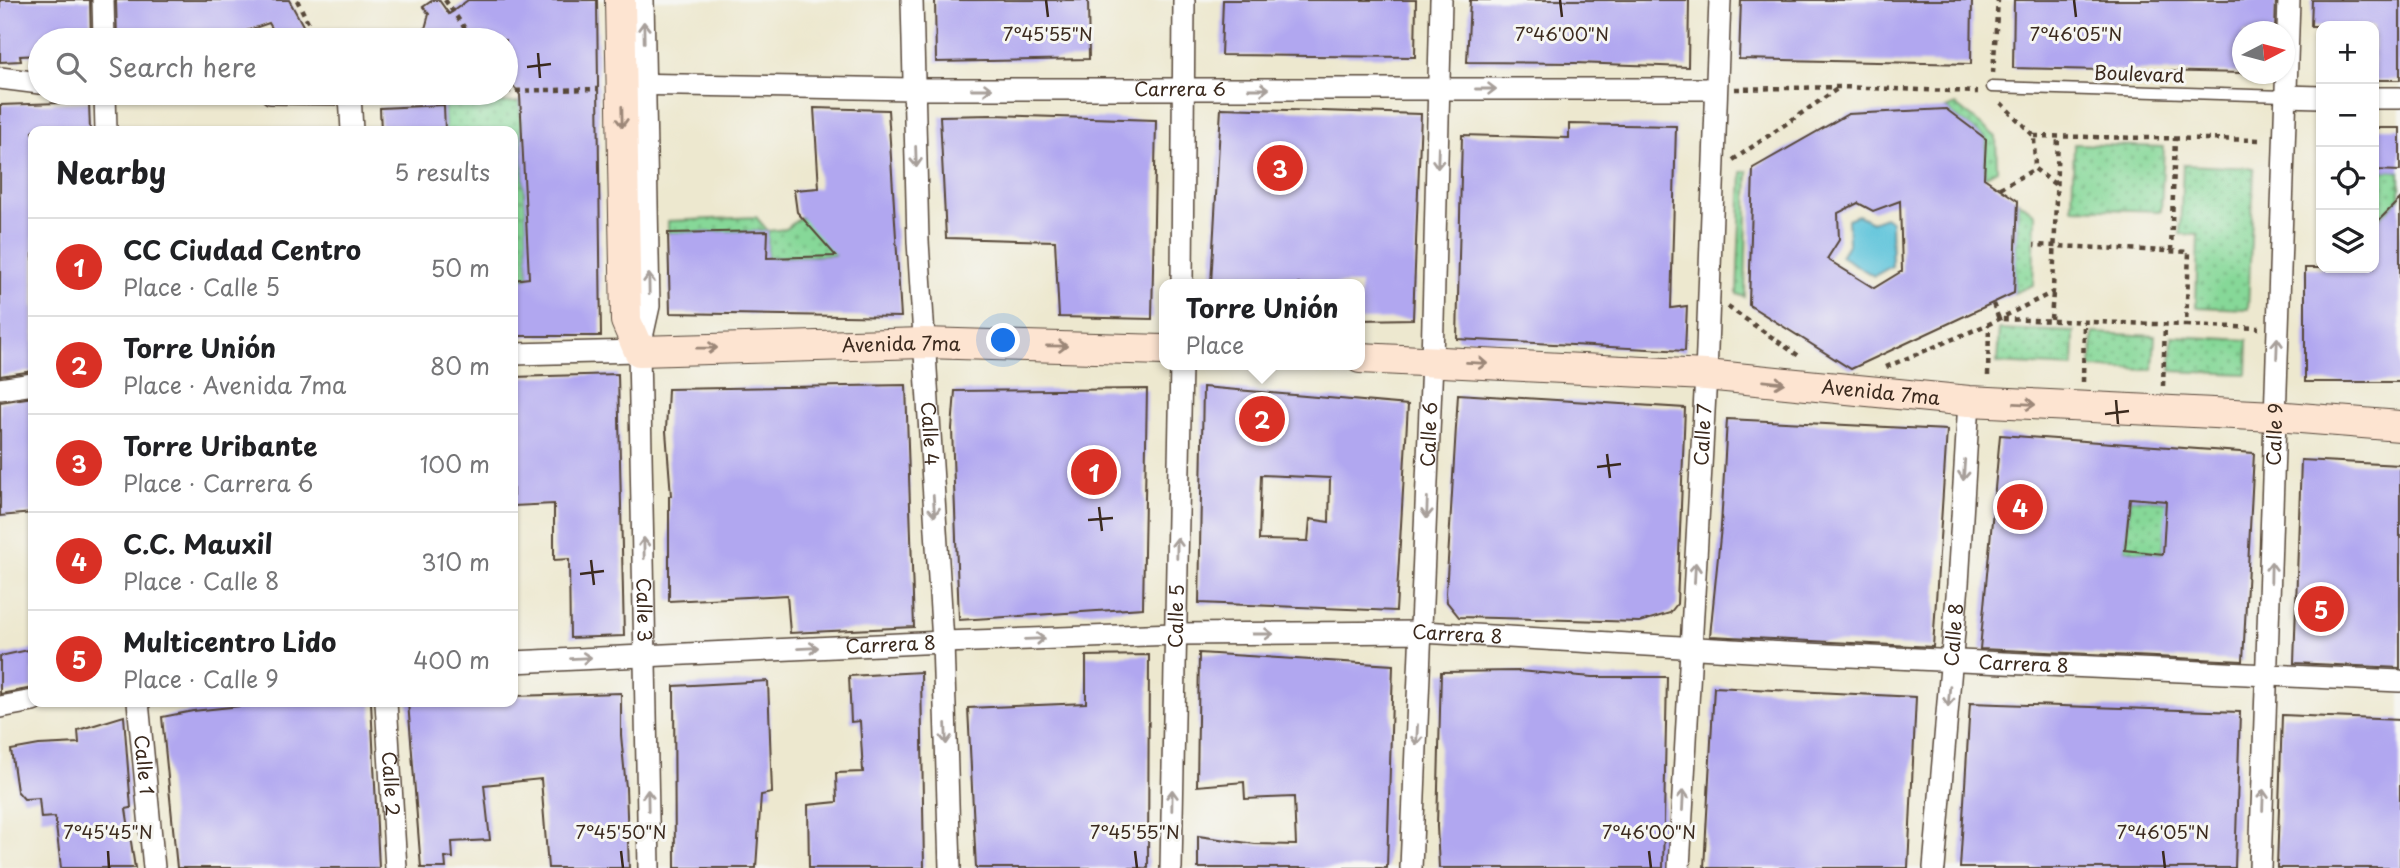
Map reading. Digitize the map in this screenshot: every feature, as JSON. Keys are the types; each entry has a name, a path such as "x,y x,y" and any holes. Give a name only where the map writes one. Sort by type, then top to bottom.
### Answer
{"street":[{"path":"103,0 104,28"},
{"name":"Calle 3","path":"620,0 626,321 639,351 649,868"},
{"name":"Calle 3","path":"621,85 643,0"},
{"name":"Calle 4","path":"912,0 914,89 911,242 924,343 943,642 950,868"},
{"path":"1182,279 1184,0"},
{"name":"Calle 6","path":"1411,868 1432,361 1441,0"},
{"name":"Calle 7","path":"1679,868 1706,375 1720,0"},
{"name":"Calle 9","path":"2260,868 2289,0"},
{"path":"0,78 28,82"},
{"name":"Carrera 6","path":"621,85 914,89 1716,89"},
{"path":"2285,96 2316,97"},
{"path":"2379,98 2400,98"},
{"path":"105,105 106,126"},
{"path":"351,105 352,126"},
{"name":"Avenida 7ma","path":"639,351 924,343 1159,350"},
{"path":"518,354 639,351"},
{"name":"Avenida 7ma","path":"1365,358 1972,388 2400,426"},
{"name":"Calle 5","path":"1171,868 1181,370"},
{"path":"0,389 28,385"},
{"name":"Calle 8","path":"1934,868 1972,388"},
{"name":"Carrera 8","path":"518,662 1175,634 1422,632 1691,648 2400,681"},
{"path":"0,706 28,702"},
{"name":"Calle 1","path":"138,707 154,868"},
{"name":"Calle 2","path":"386,707 396,868"}],"lane":[{"name":"Boulevard","path":"1990,90 2285,96"}],"path":[{"path":"297,0 311,28"},
{"path":"445,0 465,28"},
{"path":"1998,0 1990,90 2034,136 2035,169"},
{"path":"518,90 621,85"},
{"path":"1730,162 1840,87"},
{"path":"1716,89 1840,87 1971,90"},
{"path":"2034,136 2269,140"},
{"path":"2051,319 2058,136"},
{"path":"2171,251 2175,138"},
{"path":"2035,169 2056,185"},
{"path":"2000,188 2035,169"},
{"path":"2035,245 2189,252 2186,325"},
{"path":"1897,369 1884,368 1989,324 2053,292"},
{"path":"1993,304 1999,319"},
{"path":"1725,316 1725,305 1804,360"},
{"path":"1999,319 2264,329"},
{"path":"2084,321 2082,382 2096,383"},
{"path":"1988,376 1989,324"},
{"path":"2150,385 2163,386 2165,324"},
{"path":"1972,388 1988,376 2001,377"}],"green space":[{"path":"518,102 529,278 518,279 518,126 445,126 444,105 518,105"},
{"path":"1956,105 1996,137 1997,170 1984,177 1986,139 1946,109"},
{"path":"2074,144 2164,147 2161,211 2072,208"},
{"path":"2183,165 2254,168 2248,309 2196,307 2198,235 2180,234"},
{"path":"2379,170 2400,171 2400,199 2379,219"},
{"path":"1748,171 1745,297 1737,294 1742,172"},
{"path":"2018,201 2035,214 2033,285 2014,293"},
{"path":"756,217 768,231 668,233 668,221"},
{"path":"801,217 864,254 767,258 768,231 786,229"},
{"path":"1999,329 2074,332 2073,367 1997,363"},
{"path":"2093,333 2155,336 2153,370 2091,368"},
{"path":"2172,336 2248,340 2247,374 2171,371"},
{"path":"2130,498 2194,504 2165,530 2163,554 2125,550"}],"water":[{"path":"1858,215 1872,222 1885,217 1891,221 1892,266 1874,276 1841,256 1849,243 1848,219"}],"building":[{"path":"0,0 90,0 91,28 28,28 28,56 20,56 21,61 0,62"},
{"path":"116,0 289,0 304,28 272,28 269,23 255,28 117,28"},
{"path":"433,0 439,0 449,14 468,0 597,0 601,336 518,336 518,279 529,278 518,92 518,28 425,28 429,14 423,7"},
{"path":"935,0 1088,0 1089,59 936,62"},
{"path":"1223,0 1416,0 1415,57 1221,55"},
{"path":"1470,0 1689,0 1688,67 1467,62"},
{"path":"1741,0 1972,0 1971,64 1739,59"},
{"path":"2014,0 2276,0 2275,21 2232,21 2232,73 2013,68"},
{"path":"2312,0 2400,0 2400,80 2379,80 2379,21 2316,21 2316,26 2311,26"},
{"path":"0,105 89,105 90,126 28,126 28,372 0,376"},
{"path":"444,105 445,126 381,126 380,108"},
{"path":"814,108 888,110 901,317 670,313 668,233 768,231 767,258 836,256 797,212 794,190 819,188"},
{"path":"1221,108 1421,114 1413,319 1365,320 1365,279 1211,279"},
{"path":"1946,109 1986,139 1984,178 2018,201 2014,293 1851,369 1749,305 1753,168 1848,114","holes":["1900,201 1902,271 1874,288 1827,259 1839,240 1838,213 1858,203 1873,211"]},
{"path":"940,116 1156,120 1152,319 1059,317 1055,241 946,238"},
{"path":"1569,124 1676,126 1671,308 1687,306 1685,351 1457,339 1462,135 1569,138"},
{"path":"2379,128 2400,128 2400,171 2379,170"},
{"path":"2400,199 2400,382 2305,382 2305,268 2316,268 2316,273 2379,273 2379,220"},
{"path":"618,374 624,636 570,638 569,559 554,560 554,504 518,506 518,377"},
{"path":"906,385 914,627 790,633 787,595 669,601 671,496 666,431 668,389"},
{"path":"1203,387 1408,405 1396,611 1199,603","holes":["1261,475 1330,478 1329,522 1310,519 1308,541 1259,540"]},
{"path":"1147,389 1143,608 959,620 952,429 955,391"},
{"path":"1458,394 1685,408 1677,604 1670,613 1640,622 1459,617 1447,602 1446,593"},
{"path":"28,398 28,513 0,516 0,402"},
{"path":"1727,419 1947,430 1933,647 1710,636 1721,527"},
{"path":"2000,435 2254,453 2243,661 1980,649","holes":["2130,498 2166,501 2163,554 2125,550"]},
{"path":"2301,460 2400,465 2400,668 2294,663"},
{"path":"28,650 28,689 0,694 0,656"},
{"path":"1199,653 1393,665 1387,868 1198,868 1198,836 1255,844 1296,845 1294,797 1245,799 1244,782 1197,786"},
{"path":"1149,655 1148,868 976,868 968,708 1086,703 1086,656"},
{"path":"1518,671 1593,677 1667,677 1663,868 1439,868 1437,826 1441,672"},
{"path":"921,672 924,868 809,868 808,805 837,802 836,773 863,772 860,721 851,722 849,676"},
{"path":"768,681 772,793 761,795 756,868 675,868 674,686"},
{"path":"1714,687 1916,697 1908,868 1704,868"},
{"path":"621,693 629,868 548,868 541,779 484,785 490,840 452,842 453,858 445,857 446,868 421,868 408,707 518,707 518,696"},
{"path":"1970,703 2240,712 2235,868 1960,868"},
{"path":"231,707 371,707 379,868 177,868 162,717"},
{"path":"2282,715 2400,720 2400,868 2277,868"},
{"path":"124,716 131,808 126,809 135,868 61,868 55,817 41,818 39,798 24,799 17,791 11,750 39,745 79,743 78,730"}],"place":[{"name":"Torre Uribante","path":"1280,168"},
{"name":"Torre Unión","path":"1262,419"},
{"name":"CC Ciudad Centro","path":"1094,472"},
{"name":"C.C. Mauxil","path":"2020,507"},
{"name":"Multicentro Lido","path":"2321,609"}]}
